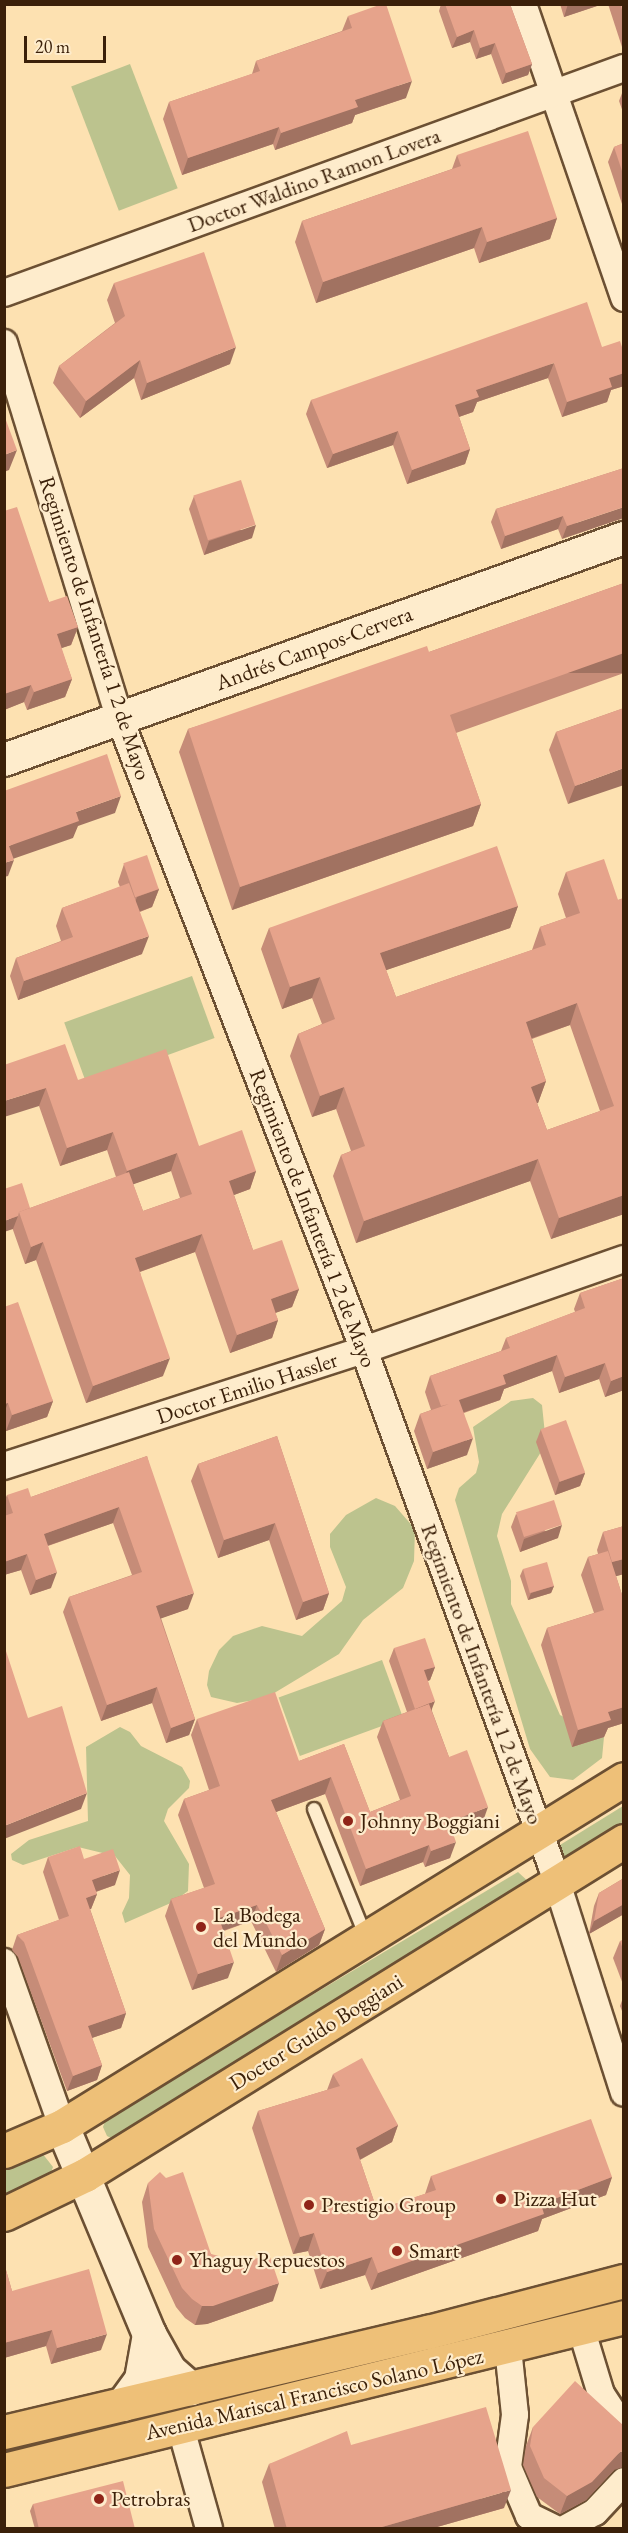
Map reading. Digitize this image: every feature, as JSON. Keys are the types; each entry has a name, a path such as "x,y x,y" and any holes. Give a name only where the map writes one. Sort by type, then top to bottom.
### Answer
{"main road":[{"path":"4,2151 62,2126 624,1779"},
{"name":"Doctor Guido Boggiani","path":"4,2214 86,2175 624,1841"},
{"path":"62,2126 86,2175 149,2334 169,2370 190,2388"},
{"name":"Avenida Mariscal Francisco Solano López","path":"4,2432 428,2332 624,2281"},
{"name":"Avenida Mariscal Francisco Solano López","path":"4,2470 180,2425 508,2348 624,2317"},
{"path":"180,2425 197,2402 396,2349 428,2332"},
{"path":"123,2404 141,2379 149,2334"}],"street":[{"path":"523,4 624,298"},
{"name":"Doctor Waldino Ramon Lovera","path":"4,294 624,68"},
{"name":"Regimiento de Infantería 1 2 de Mayo","path":"4,343 119,717 364,1350 539,1831 624,2093"},
{"name":"Andrés Campos-Cervera","path":"4,760 624,538"},
{"name":"Doctor Emilio Hassler","path":"4,1466 364,1350 624,1259"},
{"path":"4,1962 62,2126"},
{"path":"581,2328 601,2394 624,2429"},
{"path":"508,2348 515,2415 508,2467 529,2516 554,2529"},
{"path":"180,2425 209,2529"},
{"path":"566,2529 595,2512 624,2481"}],"lane":[{"path":"314,1809 366,1938"}],"green space":[{"path":"130,64 178,188 119,211 71,87"},
{"path":"192,976 215,1038 87,1085 64,1023"},
{"path":"533,1398 542,1405 546,1444 502,1514 497,1536 511,1581 511,1604 560,1715 604,1737 602,1758 573,1780 550,1777 530,1749 455,1500 459,1488 476,1473 479,1462 473,1427 511,1401"},
{"path":"376,1498 395,1506 415,1529 414,1561 403,1588 363,1620 339,1654 266,1698 237,1703 211,1697 207,1685 209,1671 219,1650 233,1636 262,1626 302,1636 342,1601 346,1587 330,1547 330,1534 346,1515"},
{"path":"382,1660 403,1718 300,1756 279,1698"},
{"path":"120,1727 130,1732 141,1746 182,1767 190,1781 189,1788 168,1809 164,1821 189,1864 188,1891 173,1902 125,1923 122,1913 129,1898 130,1875 115,1856 78,1847 23,1865 12,1860 11,1854 29,1840 88,1821 86,1747"},
{"path":"623,1806 623,1834 562,1863 557,1849 560,1845"},
{"path":"518,1872 531,1884 113,2139 107,2136 103,2127 106,2118"},
{"path":"42,2153 53,2167 50,2175 5,2196 5,2168"},
{"path":"132,2418 136,2421 5,2460 5,2450"}],"building":[{"path":"386,4 412,81 355,100 358,107 281,133 279,127 188,158 169,102 260,71 256,61 352,28 348,16"},
{"path":"445,4 510,4 532,64 506,73 495,43 480,48 474,30 457,37"},
{"path":"528,131 557,218 487,242 482,227 323,282 302,221 461,166 457,155"},
{"path":"624,143 624,177 614,147"},
{"path":"204,252 236,347 147,383 140,360 86,401 59,366 125,316 114,283"},
{"path":"587,302 602,347 620,341 624,353 624,373 609,378 612,387 567,402 554,363 476,390 479,397 455,405 470,449 412,470 398,431 333,454 311,400"},
{"path":"4,415 17,450 4,455"},
{"path":"624,468 624,507 567,526 563,516 505,536 496,509"},
{"path":"241,480 256,525 208,540 193,495"},
{"path":"17,507 49,602 67,596 78,627 57,634 72,679 34,692 31,685 4,694 4,511"},
{"path":"624,583 624,653 450,715 481,804 240,887 188,729 427,646 429,652"},
{"path":"624,708 624,768 575,786 556,732"},
{"path":"107,754 121,796 76,812 79,821 9,846 14,860 4,863 4,791"},
{"path":"497,846 518,906 380,953 396,997 546,945 540,927 580,913 566,872 604,859 618,900 624,898 624,1195 559,1218 538,1159 364,1221 341,1155 365,1146 344,1087 320,1096 298,1034 335,1019 320,977 290,987 269,928","holes":["577,1003 614,1106 547,1130 531,1087 546,1081 526,1022"]},
{"path":"147,855 159,889 135,897 123,863"},
{"path":"129,883 149,936 24,981 16,958 73,937 62,908"},
{"path":"65,1044 78,1080 166,1049 199,1146 242,1130 256,1171 229,1181 253,1250 282,1240 299,1289 271,1299 278,1320 237,1335 202,1234 135,1258 170,1358 93,1386 43,1242 31,1247 19,1212 129,1172 143,1211 192,1194 177,1153 127,1171 113,1132 67,1148 46,1088 4,1101 4,1065"},
{"path":"22,1183 30,1208 4,1221 4,1189"},
{"path":"624,1278 624,1376 611,1381 605,1363 565,1377 557,1355 503,1375 506,1384 459,1400 473,1438 433,1452 420,1414 449,1404 441,1406 430,1376 510,1348 506,1338 585,1308 580,1293"},
{"path":"18,1302 53,1401 12,1415 8,1403 4,1404 4,1307"},
{"path":"566,1420 585,1473 560,1482 541,1429"},
{"path":"277,1436 329,1593 303,1602 275,1523 224,1540 198,1464"},
{"path":"147,1456 194,1593 156,1606 195,1719 171,1728 157,1687 107,1705 69,1597 142,1572 119,1507 44,1534 57,1572 36,1580 27,1554 4,1562 4,1516 13,1513 7,1495 28,1488 31,1497"},
{"path":"554,1500 562,1525 524,1537 516,1512"},
{"path":"624,1526 624,1559 612,1562 603,1532"},
{"path":"608,1551 624,1601 624,1707 608,1712 611,1720 578,1730 547,1628 604,1610 588,1557"},
{"path":"547,1562 554,1586 530,1593 523,1569"},
{"path":"425,1638 435,1667 424,1670 435,1701 415,1709 394,1648"},
{"path":"4,1645 28,1718 62,1706 87,1793 4,1826"},
{"path":"275,1692 299,1761 344,1744 370,1812 411,1796 383,1721 429,1704 449,1757 467,1750 488,1807 449,1822 456,1842 431,1851 429,1845 366,1869 331,1777 271,1800 325,1929 282,1955 257,1905 219,1918 234,1962 198,1974 171,1899 215,1884 184,1799 220,1786 197,1719"},
{"path":"80,1846 84,1859 113,1849 120,1870 92,1880 97,1894 86,1898 126,2013 88,2026 102,2065 73,2076 24,1942 17,1935 69,1916 48,1857"},
{"path":"624,1878 624,1904 594,1921 599,1893"},
{"path":"624,1940 624,1952 620,1941"},
{"path":"362,2058 398,2125 356,2148 377,2210 436,2190 431,2176 591,2119 612,2177 541,2204 544,2214 378,2273 372,2257 327,2272 314,2233 300,2237 258,2111 340,2086 333,2074"},
{"name":"Yhaguy Repuestos","path":"160,2172 166,2178 183,2172 211,2254 219,2256 229,2268 269,2254 279,2283 213,2306 202,2306 192,2299 182,2288 154,2229 148,2183"},
{"path":"4,2263 12,2291 89,2269 107,2334 57,2348 52,2330 4,2343"},
{"path":"575,2381 624,2426 624,2451 620,2452 592,2482 567,2496 544,2478 530,2446 533,2427"},
{"path":"486,2407 511,2490 375,2529 287,2529 269,2464 347,2431 351,2445"},
{"name":"Petrobras","path":"123,2481 135,2529 39,2529 33,2504"}],"place":[{"name":"Johnny Boggiani","path":"348,1821"},
{"name":"La Bodega del Mundo","path":"201,1927"},
{"name":"Pizza Hut","path":"501,2199"},
{"name":"Prestigio Group","path":"309,2205"},
{"name":"Smart","path":"397,2251"},
{"name":"Yhaguy Repuestos","path":"177,2260"},
{"name":"Petrobras","path":"99,2499"}]}
